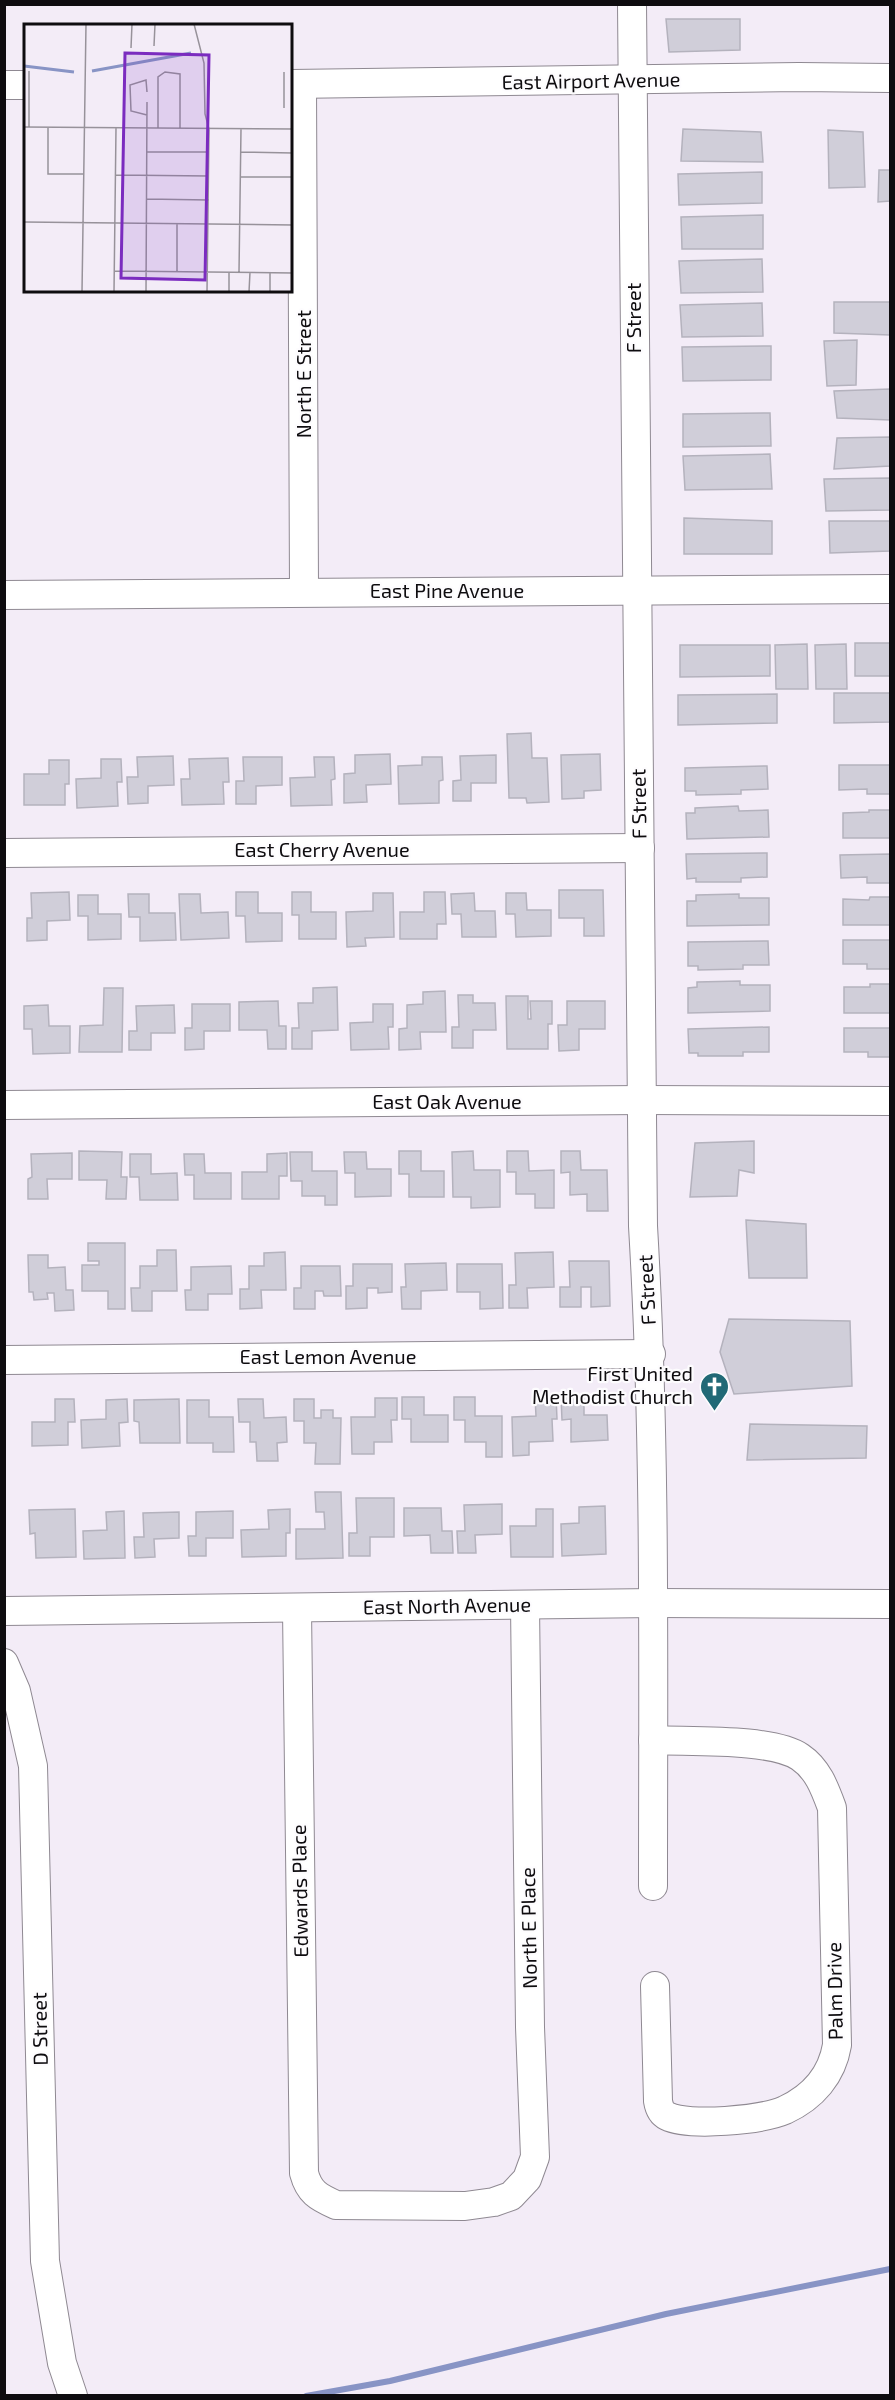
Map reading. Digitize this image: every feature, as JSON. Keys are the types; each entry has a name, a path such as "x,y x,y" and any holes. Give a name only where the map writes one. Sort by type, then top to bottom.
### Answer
{"street":[{"name":"F Street","path":"632,4 635,590 643,1226 651,1354 655,1603"},
{"name":"East Airport Avenue","path":"297,84 799,77 891,78"},
{"name":"North E Street","path":"297,84 304,591"},
{"path":"4,85 24,85"},
{"name":"East Pine Avenue","path":"4,595 304,591 891,590"},
{"name":"East Cherry Avenue","path":"4,853 640,848"},
{"name":"East Oak Avenue","path":"4,1105 643,1100 891,1101"},
{"name":"East Lemon Avenue","path":"4,1360 651,1354"},
{"path":"653,1886 655,1603"},
{"name":"East North Avenue","path":"4,1611 655,1603 891,1604"},
{"name":"North E Place","path":"304,2173 308,2187 318,2197 336,2205 465,2206 494,2202 511,2196 527,2179 535,2157 530,2027 525,1605"},
{"name":"Edwards Place","path":"297,1609 304,2173"},
{"name":"D Street","path":"4,1663 16,1691 33,1766 45,2261 62,2363 73,2396"},
{"name":"Palm Drive","path":"653,1740 782,1749 808,1764 824,1784 832,1808 837,2045 834,2063 810,2094 784,2110 762,2116 692,2122 666,2115 660,2109 658,2101 655,1986"}],"building":[{"path":"666,19 740,19 740,50 669,52"},
{"path":"683,129 761,132 763,162 681,161"},
{"path":"828,130 863,132 865,187 829,188"},
{"path":"879,170 890,170 890,201 878,202"},
{"path":"762,172 762,203 679,205 678,174"},
{"path":"763,215 763,249 682,249 681,217"},
{"path":"762,259 763,292 681,293 679,261"},
{"path":"834,302 890,302 890,335 834,333"},
{"path":"762,303 763,336 682,337 680,305"},
{"path":"857,340 856,385 827,386 824,341"},
{"path":"771,346 771,380 683,381 682,347"},
{"path":"890,389 890,420 837,418 834,391"},
{"path":"770,413 771,446 683,447 683,414"},
{"path":"890,437 890,466 834,469 837,438"},
{"path":"770,454 772,489 685,490 683,456"},
{"path":"890,478 890,510 826,511 824,479"},
{"path":"684,518 772,521 772,554 684,554"},
{"path":"829,521 890,521 890,551 830,553"},
{"path":"855,643 890,643 890,676 855,676"},
{"path":"807,644 808,689 776,689 775,645"},
{"path":"846,644 847,689 816,689 815,645"},
{"path":"680,645 770,645 770,676 680,677"},
{"path":"834,693 890,693 890,722 834,723"},
{"path":"777,694 777,723 678,725 678,695"},
{"path":"531,733 532,758 547,758 549,802 527,803 526,798 509,798 507,734"},
{"path":"390,754 391,784 366,785 367,802 344,803 344,774 355,773 355,755"},
{"path":"600,754 601,790 584,791 584,798 562,799 561,755"},
{"path":"496,755 496,783 471,783 471,801 453,801 453,781 461,780 460,756"},
{"path":"173,756 174,785 148,786 148,803 128,804 127,777 138,777 137,757"},
{"path":"243,757 282,757 282,785 256,786 256,804 236,804 236,781 244,781"},
{"path":"314,757 334,757 335,779 331,780 332,805 291,806 290,778 315,777"},
{"path":"422,757 442,757 443,780 439,781 439,803 399,804 398,766 422,765"},
{"path":"228,758 229,782 223,782 224,804 182,805 181,779 190,779 189,759"},
{"path":"101,759 121,759 122,782 117,782 118,806 77,808 76,779 101,778"},
{"path":"49,760 69,760 69,784 65,784 65,805 24,805 24,774 49,774"},
{"path":"839,765 890,765 890,794 867,794 867,789 839,790"},
{"path":"767,766 768,789 741,790 741,794 696,795 696,791 685,791 685,768"},
{"path":"738,806 739,811 768,810 769,837 687,839 686,813 695,813 695,808"},
{"path":"869,810 890,810 890,838 843,838 843,813 869,812"},
{"path":"767,853 767,877 741,878 741,882 696,882 696,878 687,879 686,854"},
{"path":"890,854 890,883 867,883 867,877 841,878 840,855"},
{"path":"559,890 603,890 604,936 584,936 584,918 559,918"},
{"path":"69,892 70,920 47,921 47,940 27,941 27,918 32,918 31,893"},
{"path":"236,892 258,892 258,913 282,913 282,941 246,942 245,916 236,916"},
{"path":"292,892 311,892 311,912 336,912 336,939 299,939 299,915 292,915"},
{"path":"424,892 445,892 446,924 437,924 437,939 400,939 400,912 424,912"},
{"path":"373,893 393,893 394,937 365,938 366,946 347,947 346,912 373,911"},
{"path":"474,893 475,911 495,911 496,937 462,937 461,914 452,914 451,894"},
{"path":"506,893 526,893 527,910 551,910 551,936 516,937 515,914 506,914"},
{"path":"128,894 149,894 149,913 175,913 176,940 140,941 140,917 129,917"},
{"path":"179,894 200,894 201,913 228,912 229,938 181,940"},
{"path":"739,894 739,898 769,898 769,925 687,926 687,901 696,901 696,895"},
{"path":"78,895 98,895 98,914 121,914 121,939 88,940 88,916 78,916"},
{"path":"870,897 890,897 890,925 843,925 843,899 869,900"},
{"path":"843,940 890,940 890,969 867,969 867,964 843,964"},
{"path":"768,941 769,965 743,965 743,969 698,970 698,966 688,966 688,942"},
{"path":"740,981 740,985 770,985 770,1011 688,1013 688,988 697,987 697,982"},
{"path":"870,984 890,984 890,1013 844,1013 844,987 870,987"},
{"path":"337,987 338,1030 312,1031 312,1049 292,1049 292,1028 299,1028 298,1003 313,1003 313,988"},
{"path":"104,988 123,988 122,1052 79,1052 80,1026 103,1025"},
{"path":"445,991 446,1032 420,1032 421,1049 399,1050 399,1029 407,1028 407,1005 423,1004 423,992"},
{"path":"458,995 473,995 473,1003 495,1003 496,1030 473,1030 473,1048 452,1048 452,1027 459,1027"},
{"path":"506,996 528,996 528,1019 531,1019 530,1001 552,1001 552,1024 548,1024 548,1049 507,1049"},
{"path":"278,1001 279,1026 286,1026 286,1049 268,1049 267,1030 239,1030 239,1002"},
{"path":"567,1001 605,1001 605,1029 579,1029 579,1050 559,1051 558,1025 567,1025"},
{"path":"192,1004 230,1004 230,1031 204,1031 204,1049 185,1050 185,1028 192,1028"},
{"path":"373,1004 393,1004 393,1027 388,1027 389,1049 351,1050 350,1023 373,1022"},
{"path":"48,1005 49,1026 70,1026 70,1053 33,1054 32,1029 24,1029 24,1006"},
{"path":"174,1005 175,1033 151,1033 151,1050 129,1050 129,1031 137,1031 136,1006"},
{"path":"769,1027 769,1052 743,1052 743,1056 698,1056 698,1053 689,1053 688,1029"},
{"path":"844,1028 890,1028 890,1057 868,1057 868,1052 844,1052"},
{"path":"754,1141 754,1173 739,1170 737,1196 690,1197 695,1143"},
{"path":"79,1151 122,1152 121,1177 127,1177 126,1199 106,1199 107,1180 79,1180"},
{"path":"399,1151 421,1151 421,1171 444,1171 444,1197 409,1197 409,1174 399,1174"},
{"path":"473,1151 474,1170 500,1170 500,1207 471,1208 471,1197 453,1197 452,1152"},
{"path":"507,1151 528,1151 529,1171 554,1170 554,1208 535,1208 535,1194 516,1194 516,1172 507,1172"},
{"path":"561,1151 580,1151 581,1170 607,1170 608,1211 587,1211 587,1194 570,1195 570,1172 561,1173"},
{"path":"290,1152 312,1152 312,1171 337,1171 337,1205 325,1205 325,1196 302,1196 302,1181 291,1181"},
{"path":"344,1152 366,1152 367,1169 391,1169 391,1196 355,1197 355,1173 345,1173"},
{"path":"72,1153 72,1179 47,1179 48,1199 28,1199 28,1179 32,1177 31,1154"},
{"path":"287,1153 287,1176 279,1176 279,1199 242,1199 242,1172 267,1172 267,1154"},
{"path":"130,1154 151,1154 151,1174 177,1173 178,1200 140,1200 139,1177 130,1177"},
{"path":"184,1154 204,1154 205,1173 231,1173 231,1199 194,1199 194,1175 185,1175"},
{"path":"746,1220 806,1224 807,1278 749,1278"},
{"path":"88,1243 125,1243 125,1309 108,1309 108,1291 82,1291 82,1265 99,1265 99,1261 88,1261"},
{"path":"157,1250 176,1250 177,1291 152,1291 152,1311 132,1311 131,1288 140,1288 140,1266 157,1266"},
{"path":"285,1252 286,1290 261,1290 262,1308 240,1309 240,1289 249,1289 249,1266 264,1266 264,1253"},
{"path":"553,1252 554,1287 527,1288 528,1308 509,1308 509,1285 516,1285 515,1253"},
{"path":"28,1255 48,1255 48,1268 65,1267 66,1290 73,1290 74,1310 55,1311 54,1293 47,1293 48,1299 34,1300 33,1292 29,1292"},
{"path":"569,1261 609,1261 610,1306 591,1307 591,1287 581,1287 581,1307 560,1307 560,1287 570,1287"},
{"path":"446,1263 447,1290 421,1291 421,1309 402,1309 401,1287 406,1287 405,1264"},
{"path":"353,1264 392,1264 392,1292 378,1293 378,1288 367,1288 367,1308 346,1309 346,1286 353,1286"},
{"path":"457,1264 502,1264 503,1308 480,1309 480,1292 457,1292"},
{"path":"231,1266 232,1294 208,1294 208,1310 186,1310 185,1290 191,1290 191,1267"},
{"path":"301,1266 340,1266 341,1296 324,1296 323,1291 315,1291 315,1309 294,1309 294,1288 301,1288"},
{"path":"729,1319 850,1321 852,1386 734,1394 720,1352"},
{"path":"535,1396 556,1396 557,1419 552,1419 553,1441 529,1442 529,1455 513,1456 512,1417 536,1416"},
{"path":"584,1396 584,1415 607,1415 608,1440 571,1442 571,1419 562,1420 561,1397"},
{"path":"402,1397 424,1397 424,1415 448,1415 448,1442 411,1442 411,1419 402,1419"},
{"path":"454,1397 475,1397 475,1416 502,1416 502,1457 486,1457 486,1442 465,1442 465,1420 454,1420"},
{"path":"375,1398 397,1398 397,1420 391,1420 392,1442 374,1442 374,1454 352,1454 351,1417 375,1417"},
{"path":"55,1399 74,1399 75,1422 68,1422 68,1445 32,1446 32,1422 55,1422"},
{"path":"127,1399 128,1422 119,1423 120,1446 82,1448 81,1420 106,1419 106,1400"},
{"path":"179,1399 180,1443 140,1443 139,1422 134,1421 134,1400"},
{"path":"238,1399 263,1399 264,1418 286,1417 287,1442 277,1443 278,1461 257,1461 256,1442 250,1442 250,1422 239,1422"},
{"path":"294,1399 314,1399 314,1418 321,1418 321,1410 333,1410 333,1418 341,1418 340,1464 315,1464 316,1443 304,1443 304,1421 294,1421"},
{"path":"187,1400 209,1400 209,1417 233,1417 234,1452 213,1452 213,1443 187,1443"},
{"path":"750,1424 867,1426 866,1458 747,1460"},
{"path":"315,1492 341,1492 343,1558 296,1559 296,1529 325,1529 324,1512 316,1512"},
{"path":"356,1498 394,1498 394,1537 370,1537 370,1556 349,1556 349,1533 357,1533"},
{"path":"502,1504 502,1534 475,1535 476,1553 458,1553 457,1531 465,1531 464,1505"},
{"path":"605,1506 606,1554 562,1556 561,1524 579,1523 579,1507"},
{"path":"404,1508 441,1508 442,1531 452,1531 453,1553 431,1553 430,1535 404,1536"},
{"path":"75,1509 76,1557 36,1558 35,1533 30,1534 29,1510"},
{"path":"290,1509 290,1533 286,1533 286,1556 242,1557 241,1530 269,1529 268,1510"},
{"path":"536,1509 553,1509 553,1557 511,1557 510,1526 536,1526"},
{"path":"124,1511 125,1558 84,1559 83,1531 107,1530 106,1512"},
{"path":"233,1511 233,1538 206,1538 206,1556 189,1556 188,1536 196,1536 196,1512"},
{"path":"179,1512 179,1538 154,1539 155,1557 135,1558 134,1537 144,1537 143,1513"}],"waterway":[{"path":"306,2396 390,2381 666,2314 890,2269"}],"place":[{"name":"First United Methodist Church","path":"714,1412"}]}
